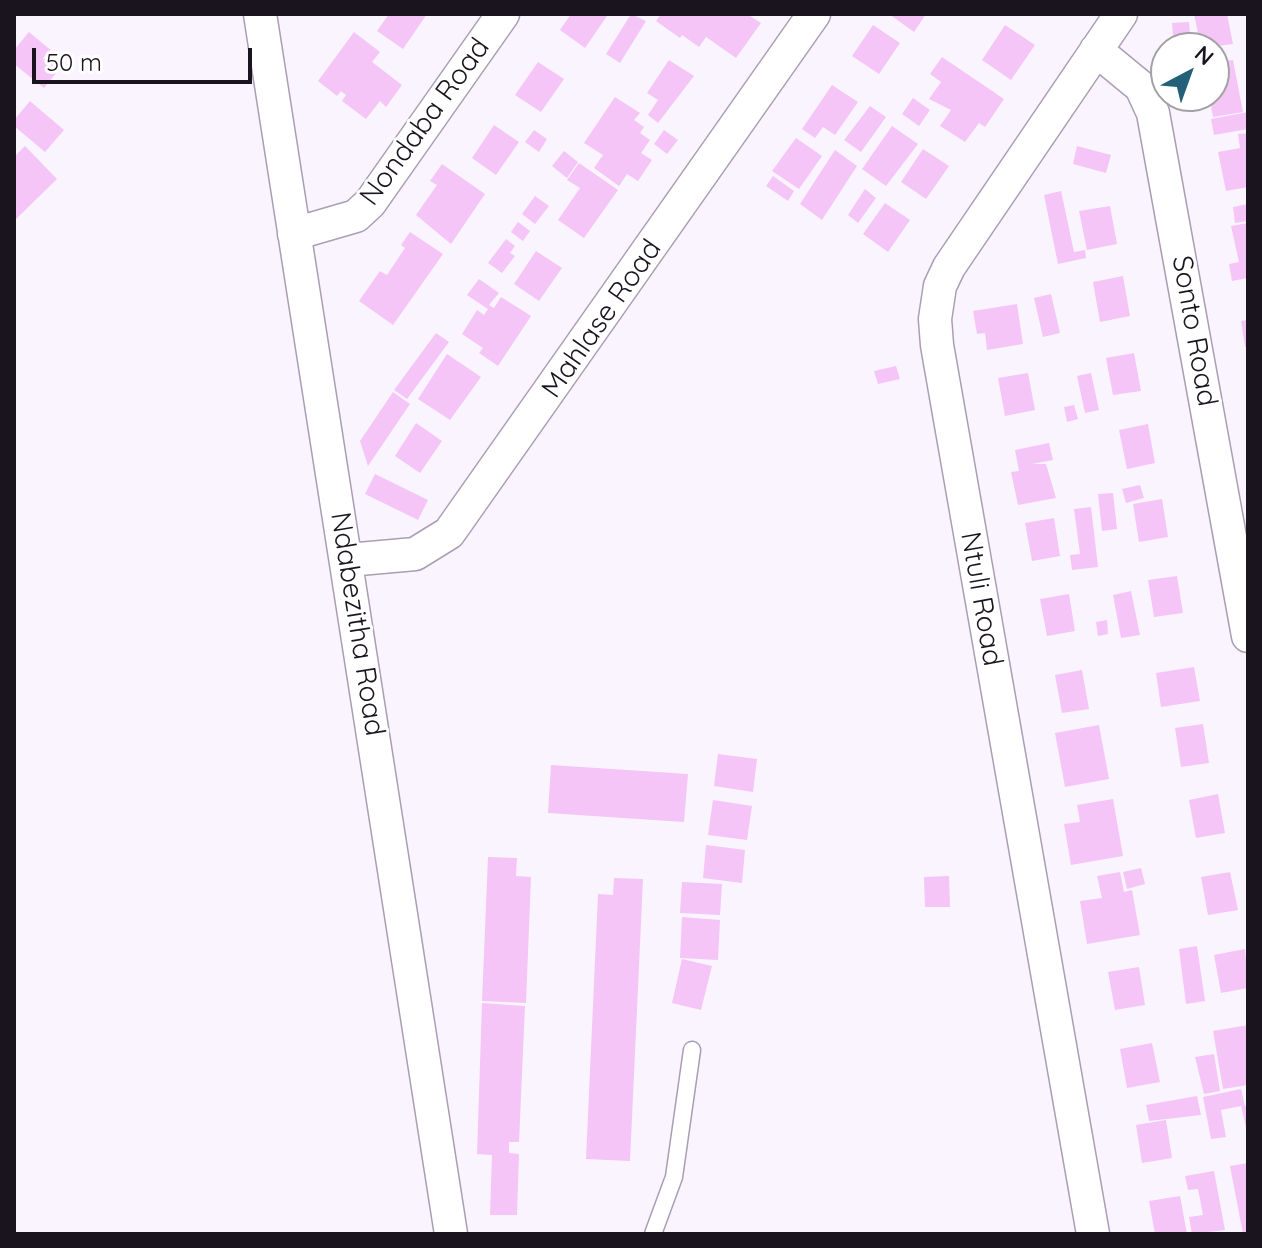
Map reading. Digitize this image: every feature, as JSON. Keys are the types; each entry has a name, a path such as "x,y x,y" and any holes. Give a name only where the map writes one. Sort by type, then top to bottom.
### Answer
{"street":[{"name":"Ndabezitha Road","path":"260,14 348,560 451,1234"},
{"name":"Nondaba Road","path":"294,234 356,216 370,203 503,14"},
{"name":"Mahlase Road","path":"348,560 415,554 430,548 449,533 814,14"},
{"name":"Ntuli Road","path":"1093,1234 937,345 935,319 940,286 949,267 1121,14"},
{"name":"Sonto Road","path":"1096,50 1141,87 1153,113 1248,636"}],"lane":[{"path":"653,1234 674,1177 692,1050"}],"building":[{"path":"389,14 427,14 403,49 377,31"},
{"path":"571,14 607,16 585,48 560,30"},
{"path":"631,14 646,21 620,63 606,54"},
{"path":"661,14 747,14 761,23 736,58 706,37 699,47 682,35 680,38 656,21"},
{"path":"889,14 926,14 914,32"},
{"path":"1194,14 1227,14 1233,44 1230,44 1230,32 1198,32"},
{"path":"1189,22 1190,32 1173,32 1172,23"},
{"path":"873,25 900,43 879,74 852,56"},
{"path":"1005,25 1035,45 1011,80 982,60"},
{"path":"29,32 65,62 44,88 14,64 14,50"},
{"path":"354,32 380,52 372,62 402,85 386,107 380,101 366,119 342,101 346,95 341,91 337,96 318,81"},
{"path":"942,57 1004,99 985,127 979,123 965,142 940,126 951,110 929,99 941,82 930,74"},
{"path":"669,60 694,76 658,123 648,115 658,100 647,93"},
{"path":"1230,60 1233,60 1243,112 1213,117 1212,112 1230,112"},
{"path":"538,62 564,79 541,112 515,95"},
{"path":"832,85 858,102 835,135 823,127 815,138 802,129"},
{"path":"615,97 640,113 634,120 644,127 640,133 650,140 641,153 652,160 638,181 627,174 619,186 594,168 603,155 584,143"},
{"path":"913,98 930,110 919,126 902,114"},
{"path":"30,101 64,130 45,152 14,126 14,120"},
{"path":"870,106 886,117 861,152 844,140"},
{"path":"1248,112 1248,129 1214,135 1211,119"},
{"path":"494,125 519,142 496,175 472,158"},
{"path":"892,126 918,144 886,186 862,169"},
{"path":"534,130 547,139 539,152 525,142"},
{"path":"664,130 678,140 667,154 654,144"},
{"path":"1248,133 1248,187 1226,191 1218,152 1240,148 1238,134"},
{"path":"796,138 822,156 799,189 772,171"},
{"path":"25,146 57,179 14,221 14,157"},
{"path":"1077,146 1111,155 1106,173 1073,164"},
{"path":"923,149 949,166 926,199 901,182"},
{"path":"835,150 857,166 822,220 800,204"},
{"path":"564,151 578,162 567,178 552,166"},
{"path":"579,163 618,190 584,238 558,220 580,188 567,180"},
{"path":"442,164 485,194 451,244 416,215 437,185 430,181"},
{"path":"773,176 794,191 788,201 766,186"},
{"path":"865,189 876,198 858,223 848,215"},
{"path":"1061,191 1074,252 1085,250 1086,258 1058,264 1044,195"},
{"path":"535,196 549,206 535,224 522,214"},
{"path":"885,203 910,220 888,252 863,234"},
{"path":"1248,204 1248,221 1235,223 1233,207"},
{"path":"1110,206 1117,244 1087,250 1079,211"},
{"path":"518,222 530,231 523,241 511,232"},
{"path":"1248,223 1248,278 1232,281 1229,264 1239,262 1231,226"},
{"path":"410,232 443,254 393,325 359,301 380,271 387,275 405,248 401,245"},
{"path":"506,239 515,246 510,253 515,256 502,273 488,263"},
{"path":"536,251 562,268 539,301 514,284"},
{"path":"1123,276 1130,316 1100,322 1093,282"},
{"path":"479,279 499,293 489,305 494,308 501,297 531,316 498,366 479,353 483,348 462,334 477,310 484,315 488,309 467,295"},
{"path":"1051,294 1060,333 1043,337 1034,298"},
{"path":"1017,304 1023,344 987,350 985,333 977,334 973,311"},
{"path":"1248,320 1248,347 1245,347 1241,321"},
{"path":"436,333 449,342 407,399 394,390"},
{"path":"1134,353 1141,391 1113,395 1106,358"},
{"path":"447,354 481,377 450,420 418,399"},
{"path":"896,366 900,379 878,384 874,371"},
{"path":"1028,373 1035,410 1005,416 998,378"},
{"path":"1091,373 1099,410 1085,413 1077,376"},
{"path":"393,392 410,404 368,466 360,441"},
{"path":"1074,405 1078,419 1067,422 1064,407"},
{"path":"416,423 442,441 420,473 395,456"},
{"path":"1148,424 1155,463 1127,469 1119,430"},
{"path":"1049,443 1053,460 1032,464 1046,464 1056,498 1018,505 1011,472 1019,471 1015,450"},
{"path":"375,474 428,500 418,520 365,494"},
{"path":"1140,485 1144,498 1126,503 1122,489"},
{"path":"1113,493 1117,529 1102,531 1098,494"},
{"path":"1162,499 1168,537 1139,542 1133,504"},
{"path":"1091,507 1098,567 1072,570 1070,555 1080,554 1074,509"},
{"path":"1054,518 1060,556 1032,561 1025,523"},
{"path":"1177,576 1183,613 1154,617 1148,580"},
{"path":"1131,591 1140,635 1121,638 1113,595"},
{"path":"1069,594 1075,631 1047,636 1040,599"},
{"path":"1107,620 1108,634 1098,636 1096,622"},
{"path":"1194,667 1200,701 1161,707 1156,673"},
{"path":"1082,670 1089,709 1062,713 1055,675"},
{"path":"1203,724 1209,763 1181,767 1175,728"},
{"path":"1099,725 1109,779 1065,787 1055,733"},
{"path":"718,754 757,759 753,792 714,786"},
{"path":"551,765 688,774 684,822 548,813"},
{"path":"1218,794 1225,833 1196,838 1189,800"},
{"path":"1113,799 1123,856 1071,865 1064,824 1080,822 1077,805"},
{"path":"713,800 752,806 747,840 708,835"},
{"path":"706,845 745,850 742,883 703,878"},
{"path":"488,857 517,858 516,876 531,877 526,1003 482,1001"},
{"path":"1141,868 1145,884 1127,889 1123,872"},
{"path":"1120,872 1124,892 1132,890 1140,935 1087,944 1080,901 1102,898 1097,876"},
{"path":"1230,872 1238,910 1208,915 1201,877"},
{"path":"949,876 950,907 925,907 924,877"},
{"path":"614,878 643,879 630,1161 586,1159 598,894 613,895"},
{"path":"682,882 722,884 720,915 680,913"},
{"path":"682,917 720,920 718,960 680,958"},
{"path":"1197,946 1205,1001 1186,1004 1179,949"},
{"path":"1245,949 1248,988 1221,993 1214,955"},
{"path":"682,959 712,966 701,1010 672,1003"},
{"path":"1139,967 1145,1005 1115,1010 1108,972"},
{"path":"482,1003 525,1006 519,1142 509,1142 509,1153 519,1154 517,1215 490,1215 492,1155 477,1154"},
{"path":"1248,1025 1248,1085 1223,1089 1213,1031"},
{"path":"1152,1043 1160,1082 1127,1088 1120,1049"},
{"path":"1214,1054 1220,1091 1204,1094 1195,1057"},
{"path":"1241,1089 1245,1106 1248,1105 1248,1136 1241,1106 1221,1110 1226,1137 1211,1139 1203,1097"},
{"path":"1197,1096 1201,1115 1149,1121 1146,1105"},
{"path":"1166,1120 1172,1158 1142,1163 1136,1125"},
{"path":"1248,1163 1248,1234 1243,1234 1230,1166"},
{"path":"1214,1171 1225,1230 1192,1234 1189,1217 1203,1215 1198,1189 1188,1190 1185,1176"},
{"path":"1180,1196 1187,1234 1155,1234 1149,1201"}]}
